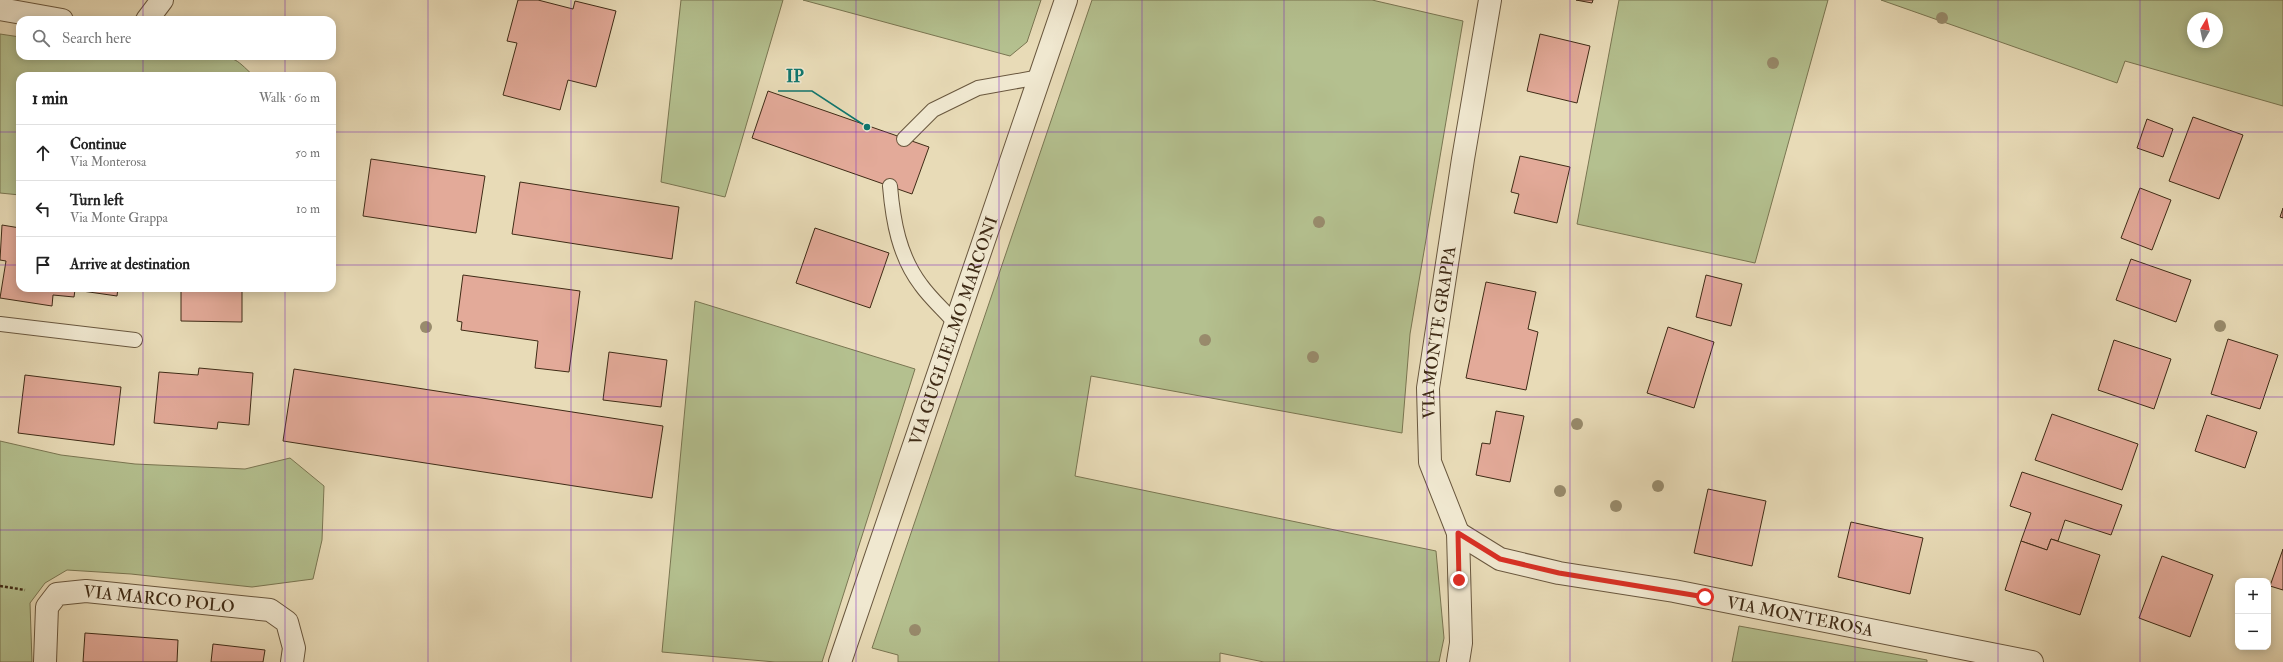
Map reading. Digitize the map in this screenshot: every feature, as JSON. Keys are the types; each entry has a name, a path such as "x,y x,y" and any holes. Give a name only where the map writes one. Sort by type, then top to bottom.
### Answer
{"street":[{"path":"150,16 162,0"},
{"name":"VIA GUGLIELMO MARCONI","path":"840,662 1066,0"},
{"name":"VIA MONTE GRAPPA","path":"1458,662 1461,643 1458,533 1430,462 1428,388 1462,159 1490,0"},
{"path":"0,8 41,16"},
{"name":"VIA MONTEROSA","path":"1458,533 1500,559 1559,573 1674,591 2032,662"},
{"name":"VIA MARCO POLO","path":"45,662 47,607 57,594 86,591 270,610 287,622 294,648 292,662"}],"lane":[{"path":"904,139 933,110 978,88 1040,78"},
{"path":"890,186 893,222 901,249 920,284 956,324"},
{"path":"0,324 135,340"}],"green space":[{"path":"681,0 783,0 725,197 661,182"},
{"path":"803,0 1041,0 1027,42 1010,56"},
{"path":"1092,0 1372,0 1463,21 1410,334 1402,433 1091,376 1075,476 1436,551 1444,638 1439,662 1264,662 1220,653 1220,662 898,662 898,655 872,648"},
{"path":"1619,0 1828,0 1755,263 1577,224"},
{"path":"1881,0 2283,0 2283,106 2125,61 2117,83"},
{"path":"0,34 16,36 16,60 235,60 250,72 16,72 16,195 0,193"},
{"path":"695,301 915,369 822,662 775,662 662,652"},
{"path":"0,441 61,455 135,464 245,469 290,458 324,486 322,540 313,579 252,587 131,574 67,570 45,583 30,603 32,662 0,662"},
{"path":"1739,626 1927,660 1927,662 1732,662"}],"building":[{"path":"518,0 538,0 573,9 575,1 616,11 596,87 568,80 560,110 503,95 517,43 507,41"},
{"path":"1576,0 1593,0 1592,3"},
{"path":"1540,34 1590,46 1577,103 1527,91"},
{"path":"768,91 929,147 912,194 752,138"},
{"path":"2193,117 2243,135 2219,199 2169,181"},
{"path":"2147,119 2173,129 2163,157 2137,148"},
{"path":"1520,156 1570,167 1557,223 1514,213 1519,194 1511,192"},
{"path":"371,159 485,176 476,233 363,216"},
{"path":"520,182 679,207 672,259 512,234"},
{"path":"2140,188 2171,200 2152,250 2121,238"},
{"path":"2283,208 2283,218 2280,217"},
{"path":"2,225 16,227 16,292 75,292 74,297 53,295 52,306 0,298 6,261 0,260"},
{"path":"815,228 889,253 870,308 796,283"},
{"path":"2131,259 2191,280 2176,322 2116,300"},
{"path":"463,275 580,291 569,372 535,368 538,341 461,330 462,322 457,321"},
{"path":"1706,275 1742,284 1731,326 1696,317"},
{"path":"1486,282 1536,292 1528,329 1538,332 1526,390 1466,378"},
{"path":"89,292 118,292 117,296"},
{"path":"181,292 242,292 242,322 181,321"},
{"path":"1668,327 1714,342 1694,408 1647,393"},
{"path":"2228,339 2278,355 2260,409 2211,394"},
{"path":"2114,340 2171,359 2154,409 2098,390"},
{"path":"609,352 667,360 661,407 603,400"},
{"path":"199,368 253,373 249,425 218,422 217,429 154,423 159,372 198,375"},
{"path":"294,369 663,426 652,498 283,441"},
{"path":"25,375 121,387 114,445 18,433"},
{"path":"1496,411 1524,416 1510,482 1476,475 1482,443 1490,444"},
{"path":"2052,414 2138,444 2122,490 2035,460"},
{"path":"2207,415 2257,432 2245,468 2195,451"},
{"path":"2022,472 2122,505 2111,535 2065,520 2058,541 2051,539 2047,550 2021,541 2031,513 2010,506"},
{"path":"1708,489 1766,501 1752,566 1694,553"},
{"path":"1851,522 1923,538 1910,594 1838,577"},
{"path":"2051,539 2100,555 2080,615 2005,590 2021,541 2047,550"},
{"path":"2283,549 2283,590 2271,586"},
{"path":"2162,556 2213,575 2190,637 2139,618"},
{"path":"85,633 178,640 177,662 83,662"},
{"path":"213,644 265,650 263,662 211,662"}],"place":[{"name":"IP","path":"867,127"}],"route":[{"path":"1459,580 1458,533 1500,559 1559,573 1705,597"}]}
